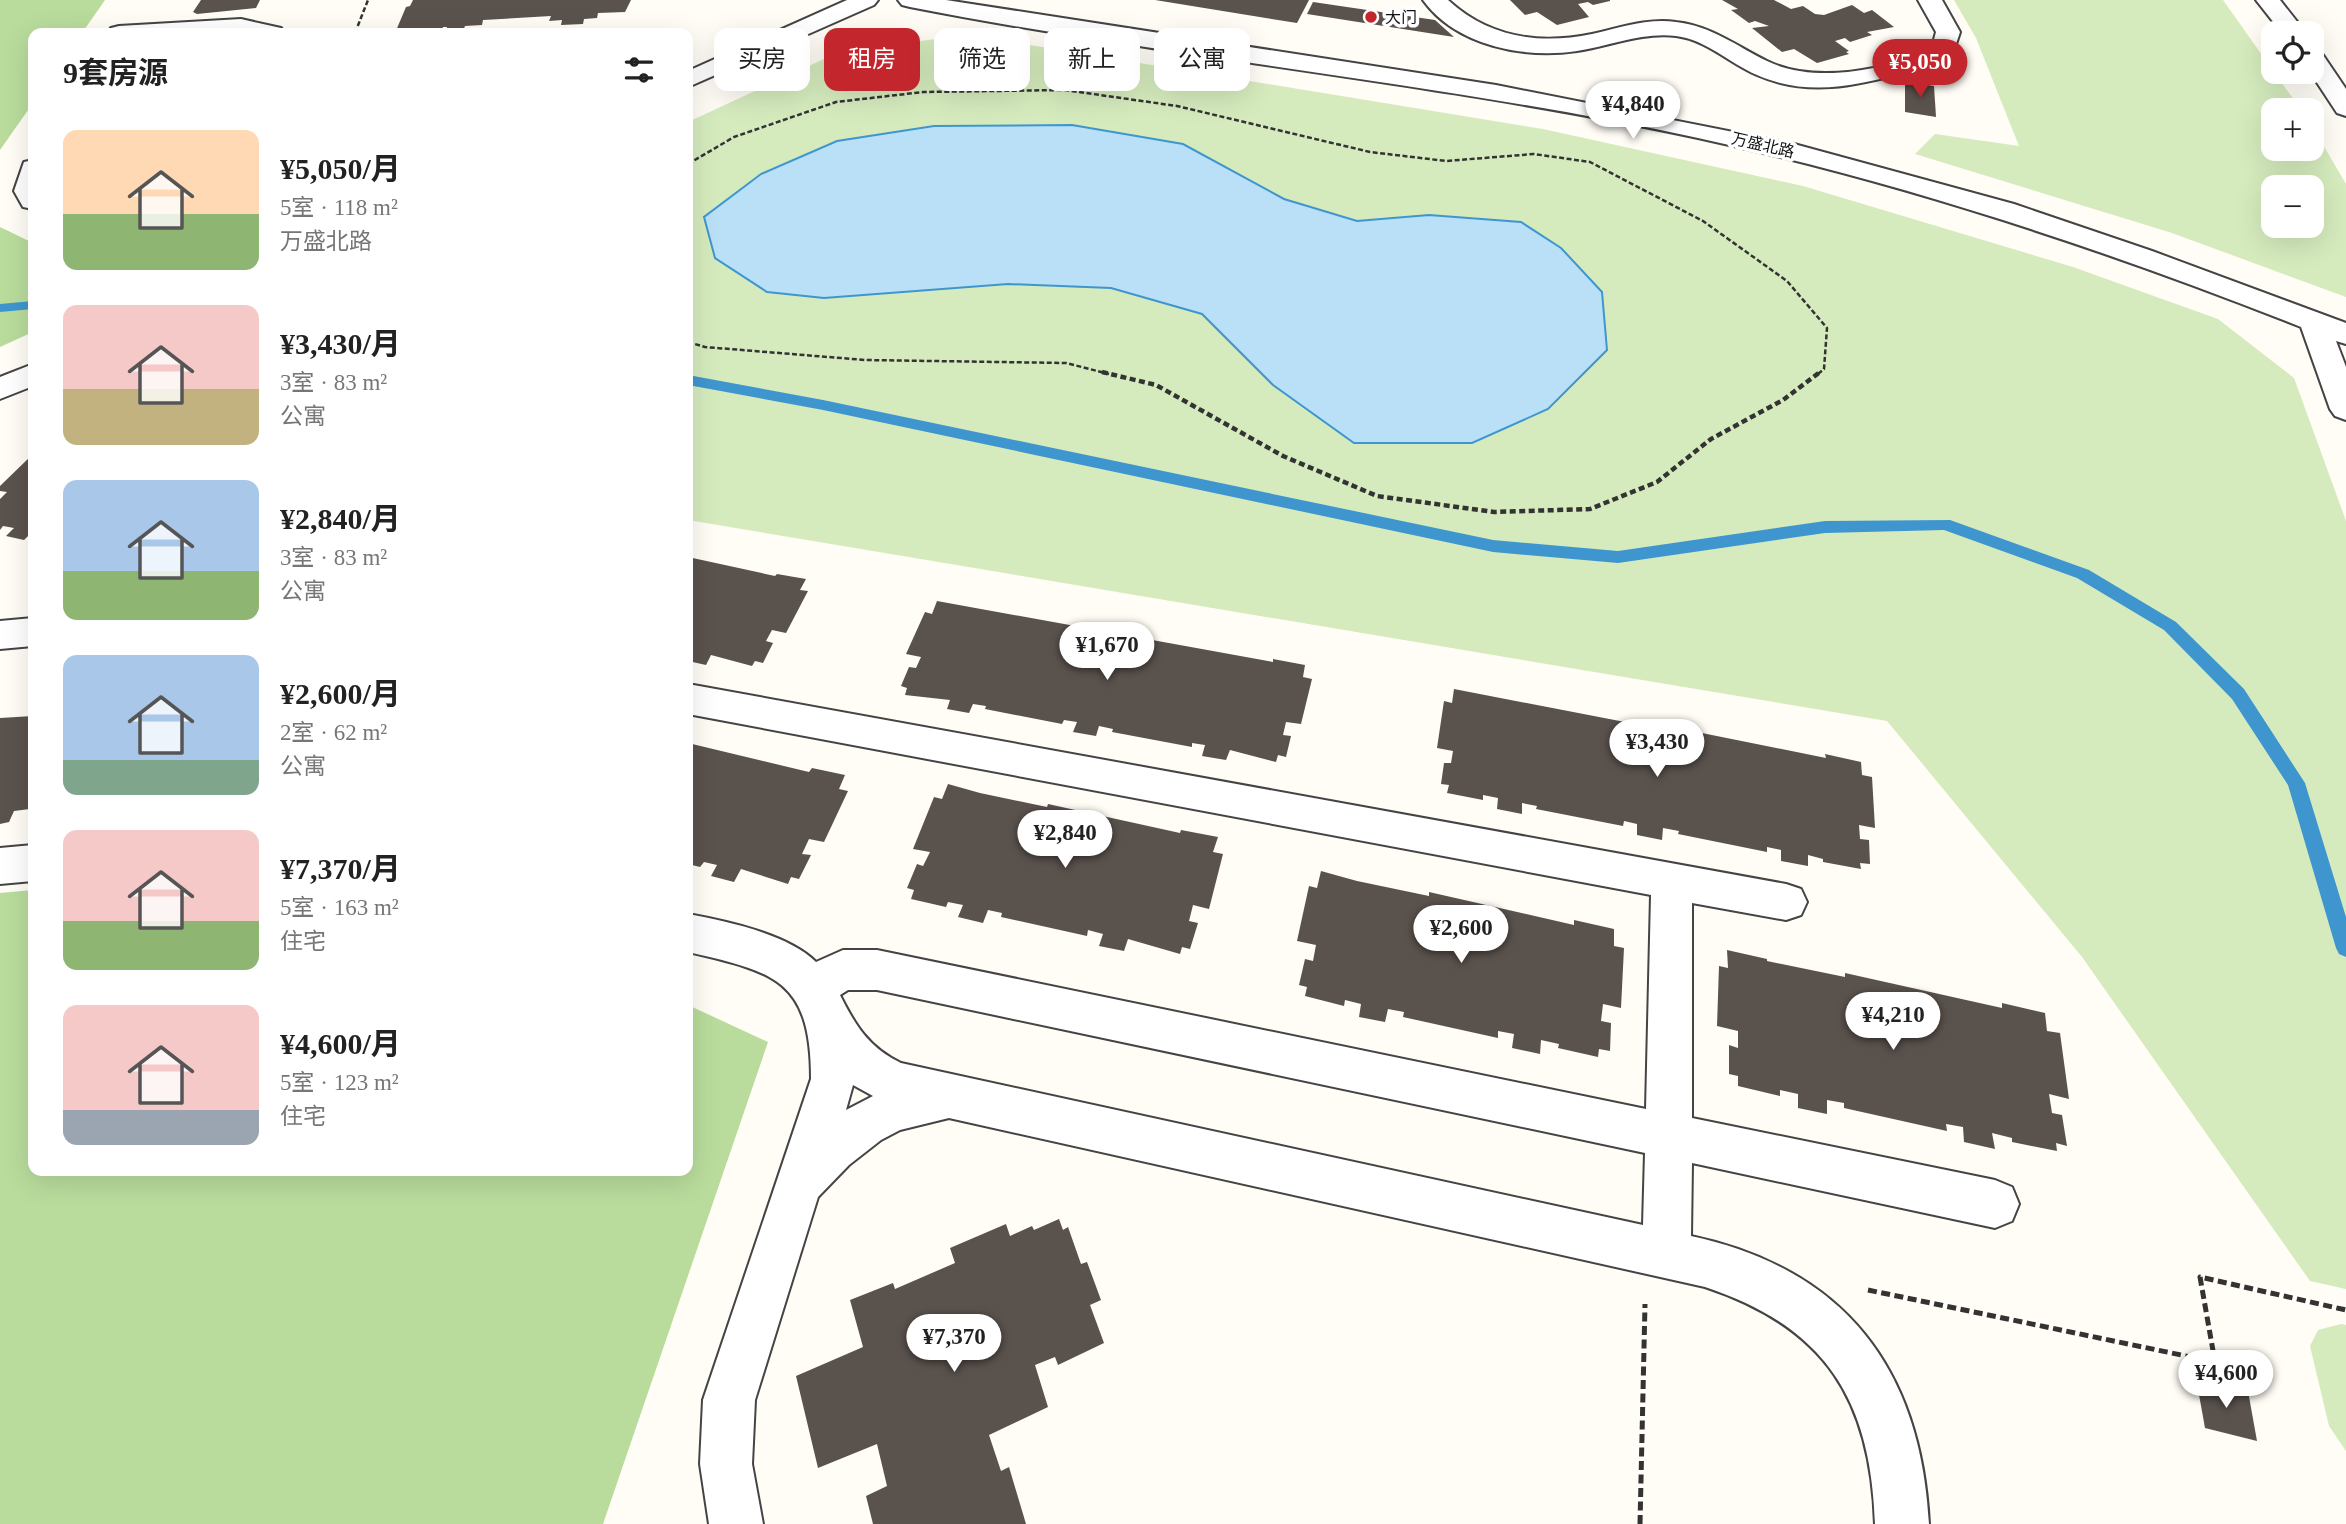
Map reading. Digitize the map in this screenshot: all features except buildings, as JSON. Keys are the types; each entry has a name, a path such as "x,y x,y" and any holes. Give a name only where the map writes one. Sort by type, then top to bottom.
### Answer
{"street":[{"path":"693,78 866,0"},
{"name":"万盛北路","path":"910,0 993,16 1540,99 1796,152 2026,217 2186,272 2346,334"},
{"path":"1435,0 1467,27 1503,39 1562,45 1646,28 1674,29 1720,41 1777,74 1824,82 1859,79 1924,60 1943,51 1948,32 1930,0"},
{"path":"2268,0 2285,21"},
{"path":"122,28 133,11"},
{"path":"206,28 250,28"},
{"path":"2324,75 2346,108"},
{"path":"2314,321 2346,409"},
{"path":"0,389 28,376"},
{"path":"0,635 28,632"},
{"path":"693,700 1786,902"},
{"path":"0,866 28,863"},
{"path":"1657,1253 1670,1136 1672,881"},
{"path":"693,934 744,944 779,958 822,1007 847,1053 872,1074 900,1086 1657,1253 1753,1278 1821,1322 1849,1352 1870,1384 1888,1427 1898,1465 1902,1524"},
{"path":"736,1524 726,1464 729,1401 833,1079 835,1051 822,1007 843,970 877,970 1994,1204"},
{"path":"797,1190 822,1157 850,1132 884,1112 917,1101 954,1097"}],"path":[{"path":"357,28 368,0"},
{"path":"693,161 734,137 836,102 923,92 1065,90 1177,106 1370,152 1446,161 1534,154 1590,162 1703,221 1787,281 1827,328 1824,369 1783,400 1711,439 1657,482 1590,509 1494,512 1377,496 1283,456 1156,385 1066,363 865,359 705,347 693,343"},
{"path":"1640,1524 1657,1253"},
{"path":"1857,1289 1884,1291 2215,1362 2200,1277 2346,1310"}],"green space":[{"path":"0,0 105,0 85,28 28,28 28,110 0,150"},
{"path":"1954,0 2223,0 2261,54 2261,84 2283,84 2292,98 2261,98 2261,161 2324,161 2324,146 2346,184 2346,297 2172,233 1915,154 1935,134 2019,146 1976,38"},
{"path":"934,39 934,91 1030,91 1030,45 1044,47 1044,91 1140,91 1140,63 1154,65 1154,91 1250,91 1250,81 1543,129 1803,186 2073,267 2218,319 2294,378 2346,521 2346,1289 2310,1281 2082,957 1887,721 693,521 693,120 755,91 810,91 810,65 824,59 824,91 920,91 920,41"},
{"path":"0,227 28,241 28,334 0,347"},
{"path":"28,890 28,1176 693,1176 693,1007 768,1042 603,1524 0,1524 0,893"},
{"path":"2346,1325 2346,1451 2329,1426 2310,1346 2318,1330"}],"water":[{"path":"1072,125 1183,144 1284,199 1357,221 1429,215 1521,222 1561,248 1602,292 1607,350 1548,409 1472,443 1354,443 1273,385 1202,314 1111,288 1008,284 824,298 767,292 715,258 704,217 761,174 837,141 934,126"}],"waterway":[{"path":"0,308 28,305"},
{"path":"693,381 823,405 1493,546 1618,557 1825,527 1945,524 2083,574 2170,626 2238,694 2296,783 2346,948"}],"place":[{"name":"大门","path":"1371,17"}]}
